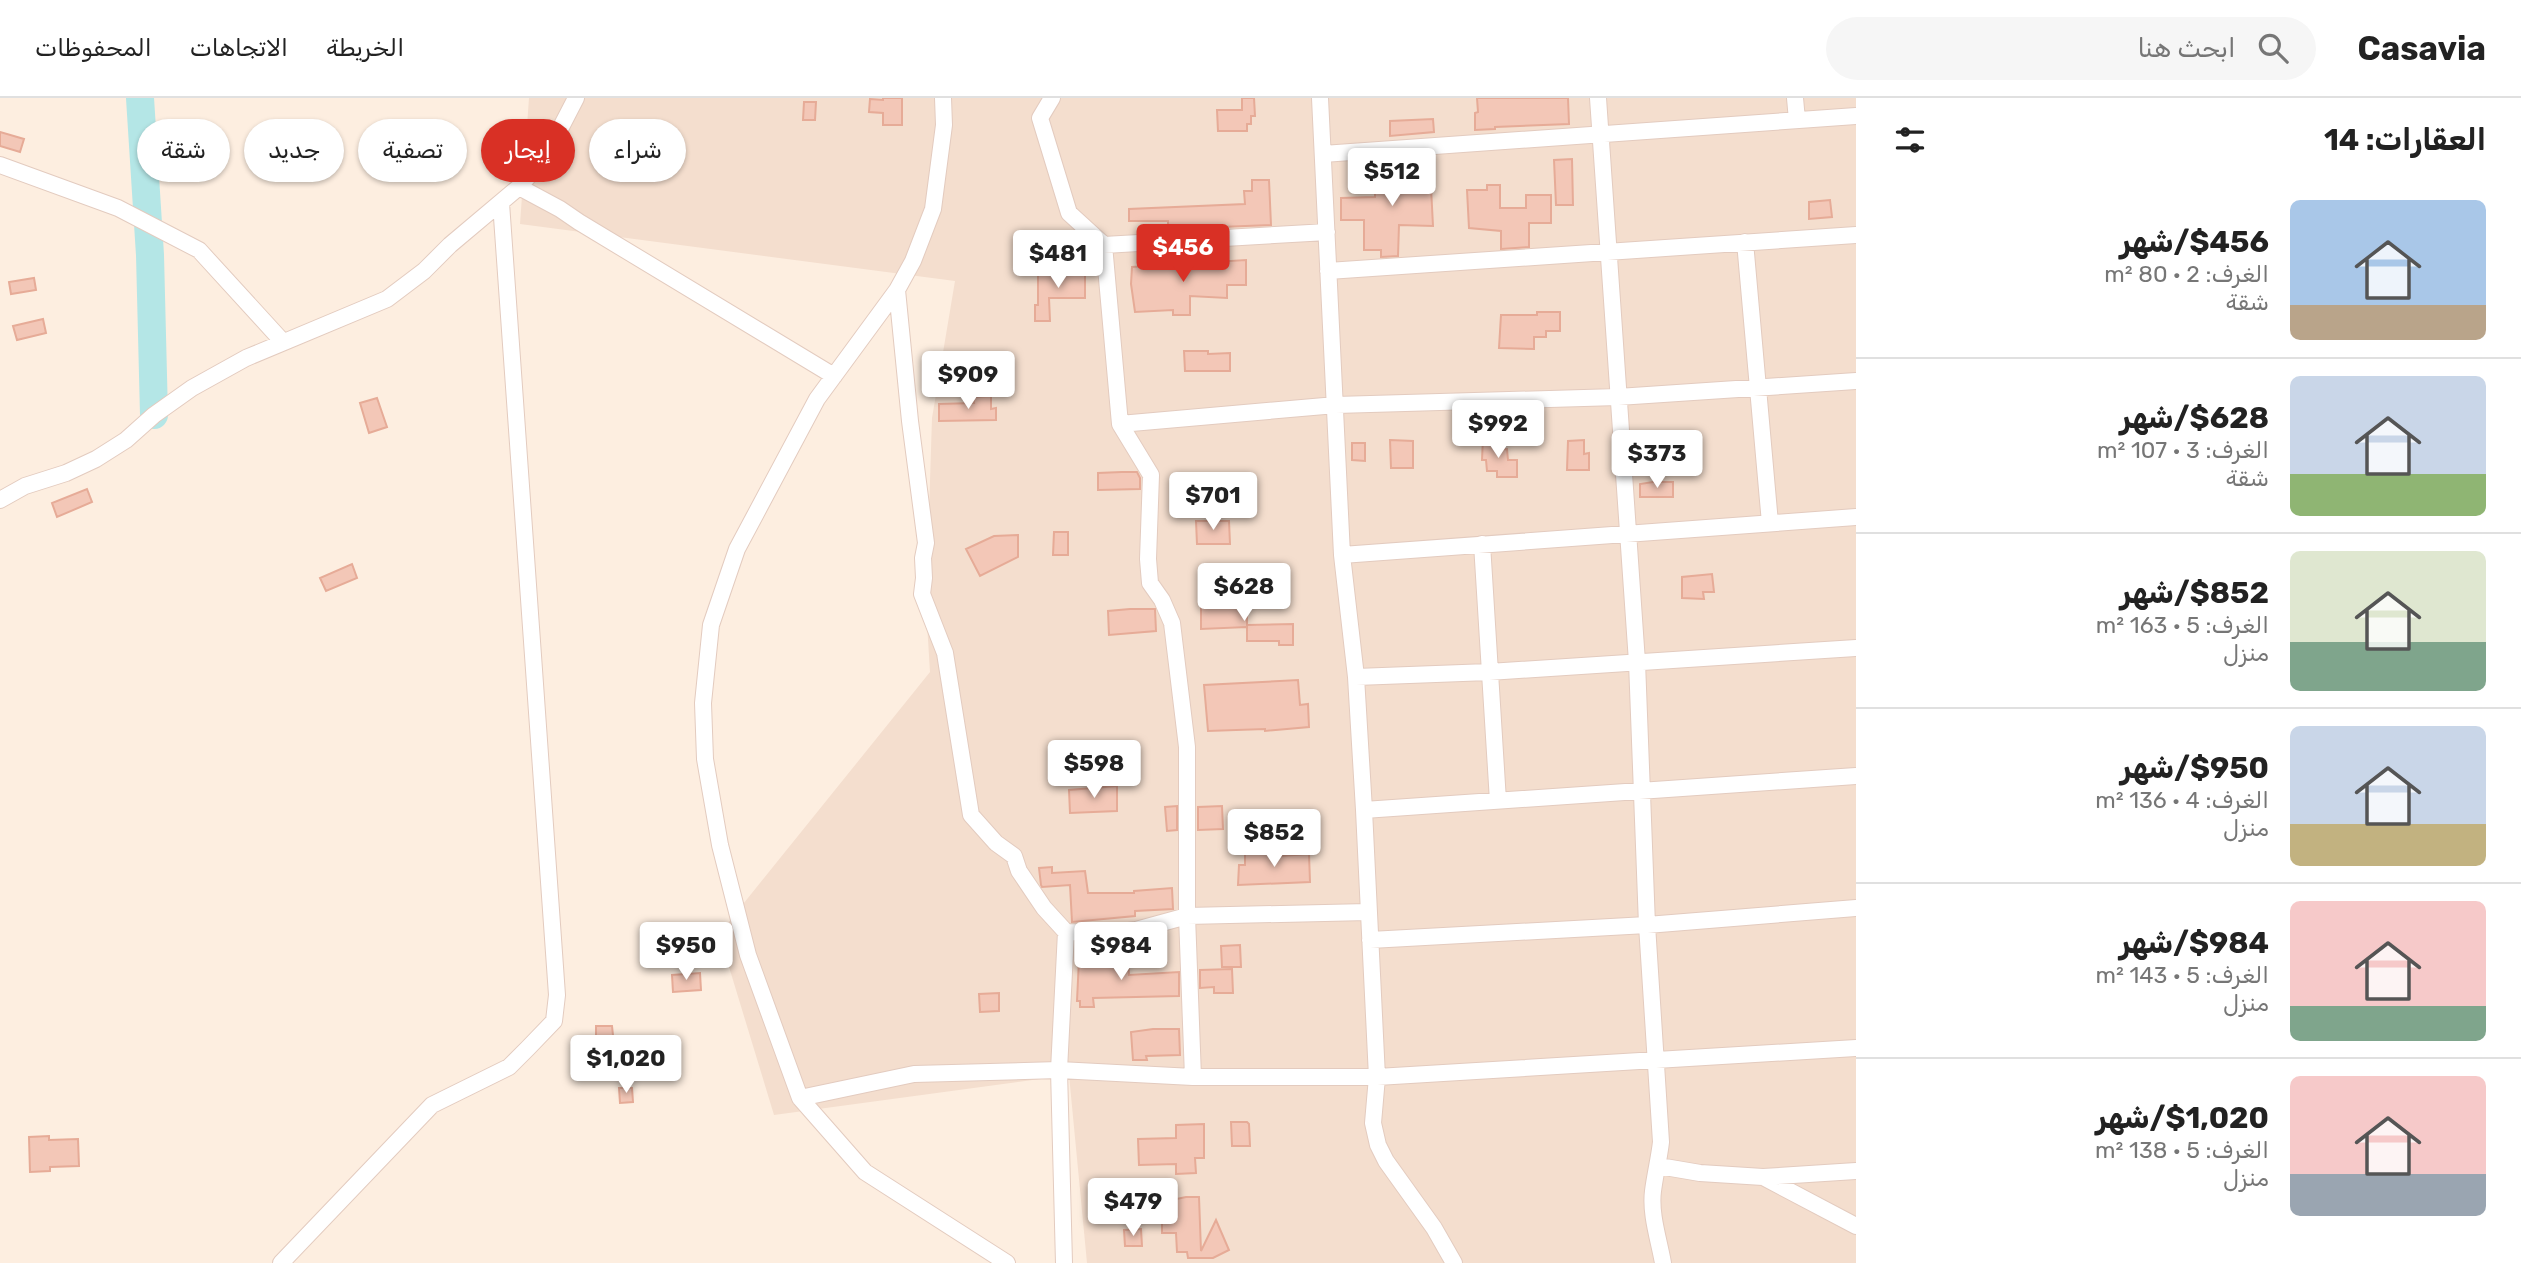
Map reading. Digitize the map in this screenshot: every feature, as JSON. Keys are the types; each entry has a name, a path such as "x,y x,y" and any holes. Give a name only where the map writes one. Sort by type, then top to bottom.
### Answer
{"street":[{"path":"0,500 25,486 66,473 96,459 126,440 154,415 192,388 246,358 387,299 424,271 450,245 519,187 546,156 576,98"},
{"path":"943,98 944,125 933,209 913,261 897,290 817,399 737,549 711,625 703,703 705,759 723,858 748,955 800,1098 865,1172 1007,1263"},
{"path":"1052,98 1040,118 1069,213 1104,245 1120,424 1151,475 1148,559 1150,583 1162,600 1172,623 1176,646 1187,747 1187,916 1193,1077"},
{"path":"1320,98 1342,555 1356,677 1364,810 1377,1077 1373,1123 1378,1145 1386,1161 1434,1228 1454,1263"},
{"path":"1598,98 1637,662 1647,925 1661,1142 1653,1192 1663,1263"},
{"path":"1795,98 1797,120"},
{"path":"1323,154 1856,116"},
{"path":"0,165 118,208 200,250 284,342"},
{"path":"519,187 560,209 834,376"},
{"path":"281,1263 432,1105 509,1067 554,1021 557,995 501,203"},
{"path":"1104,245 1326,232"},
{"path":"1328,271 1856,235"},
{"path":"1745,242 1770,523"},
{"path":"897,290 926,543 922,594 944,653 971,815 996,844 1014,856 1019,872 1044,908 1066,932 1059,1070 1064,1263"},
{"path":"1120,424 1336,405 1618,397 1856,381"},
{"path":"1342,555 1856,517"},
{"path":"1482,544 1498,801"},
{"path":"1356,677 1489,672 1856,648"},
{"path":"1364,810 1856,776"},
{"path":"1370,940 1647,925 1856,908"},
{"path":"1066,932 1114,933 1187,916 1368,912"},
{"path":"800,1098 914,1074 1059,1070 1193,1077 1377,1077 1856,1048"},
{"path":"1659,1166 1700,1173 1762,1177 1856,1171"},
{"path":"1762,1177 1856,1226"}],"shaded area":[{"path":"529,98 1856,98 1856,1263 1087,1263 1069,1075 774,1115 719,934 930,672 926,607 932,418 955,281 520,224 523,182 575,182 575,119 528,119"}],"building":[{"path":"902,98 902,125 883,125 883,113 869,112 870,99"},
{"path":"1242,98 1254,98 1255,116 1251,116 1247,131 1218,131 1217,110 1242,110"},
{"path":"1477,98 1568,98 1569,124 1475,130"},
{"path":"804,102 816,102 815,120 803,120"},
{"path":"1433,119 1434,132 1390,136 1390,121"},
{"path":"0,132 24,139 20,152 0,146"},
{"path":"1572,159 1573,205 1556,205 1554,160"},
{"path":"1430,168 1433,226 1399,225 1398,256 1381,257 1381,250 1364,250 1364,220 1341,220 1341,198 1375,197 1375,170"},
{"path":"1252,180 1269,180 1271,225 1168,229 1168,221 1129,221 1129,209 1245,204 1244,191 1252,191"},
{"path":"1487,185 1500,185 1500,208 1526,208 1526,195 1551,195 1551,223 1529,223 1529,247 1501,249 1501,231 1469,228 1467,190 1487,190"},
{"path":"1830,200 1832,217 1809,219 1809,202"},
{"path":"1246,260 1246,285 1227,285 1227,298 1190,296 1190,315 1173,315 1173,310 1135,312 1131,284 1132,267"},
{"path":"1085,271 1085,298 1049,298 1050,321 1035,321 1038,274"},
{"path":"34,278 36,290 11,294 9,282"},
{"path":"1537,312 1560,312 1560,331 1546,331 1546,337 1534,337 1534,349 1499,348 1501,315 1537,315"},
{"path":"43,319 46,333 17,340 13,326"},
{"path":"1184,351 1230,353 1230,371 1185,371"},
{"path":"991,396 991,409 996,408 996,420 939,421 939,404 974,403 973,397"},
{"path":"377,398 387,427 369,433 360,403"},
{"path":"1483,437 1495,437 1495,450 1507,449 1508,460 1517,460 1517,477 1497,477 1497,471 1487,471 1486,460 1482,460"},
{"path":"1390,440 1413,441 1413,468 1391,468"},
{"path":"1584,440 1584,454 1589,453 1589,470 1567,470 1568,441"},
{"path":"1352,443 1365,443 1365,461 1352,460"},
{"path":"1137,472 1140,489 1098,490 1098,473"},
{"path":"1673,482 1673,497 1640,497 1640,484"},
{"path":"87,489 92,502 57,517 52,503"},
{"path":"1196,521 1229,521 1230,544 1197,544"},
{"path":"1054,532 1068,532 1068,555 1053,555"},
{"path":"1018,535 1018,557 980,576 966,549 994,536"},
{"path":"352,564 357,578 326,591 320,578"},
{"path":"1712,574 1714,592 1703,592 1704,599 1682,598 1682,577"},
{"path":"1247,604 1247,625 1293,624 1293,645 1279,645 1279,641 1247,641 1247,627 1201,629 1201,606"},
{"path":"1155,609 1156,631 1109,635 1108,611"},
{"path":"1298,680 1300,705 1308,704 1309,727 1265,731 1208,731 1204,685"},
{"path":"1117,786 1117,811 1070,813 1069,790"},
{"path":"1177,806 1177,830 1167,831 1165,807"},
{"path":"1222,806 1223,829 1198,830 1198,807"},
{"path":"1281,853 1281,856 1309,854 1310,882 1238,885 1239,865 1245,865 1245,854"},
{"path":"1052,867 1052,873 1085,871 1088,893 1134,893 1172,888 1173,909 1135,911 1135,916 1072,922 1070,885 1041,885 1039,868"},
{"path":"1240,945 1241,967 1222,967 1221,946"},
{"path":"1128,958 1129,975 1179,972 1179,996 1093,998 1094,1007 1080,1007 1080,1001 1077,1001 1079,959"},
{"path":"1232,969 1233,993 1214,993 1214,987 1200,988 1200,970"},
{"path":"700,973 701,990 673,992 672,975"},
{"path":"999,993 999,1011 980,1012 979,994"},
{"path":"596,1026 612,1026 617,1073 593,1073 592,1050 596,1050"},
{"path":"1179,1029 1180,1055 1146,1056 1147,1060 1133,1060 1131,1032"},
{"path":"619,1088 632,1088 633,1102 620,1103"},
{"path":"1231,1122 1249,1124 1250,1146 1232,1146"},
{"path":"1204,1124 1204,1158 1195,1158 1196,1173 1176,1174 1176,1164 1139,1165 1138,1139 1176,1138 1176,1125"},
{"path":"49,1136 49,1140 78,1139 79,1166 50,1167 50,1171 30,1172 29,1137"},
{"path":"1199,1197 1201,1251 1216,1220 1229,1250 1213,1258 1188,1258 1187,1252 1177,1252 1176,1233 1162,1233 1162,1202"},
{"path":"1141,1229 1142,1246 1125,1246 1124,1230"}],"waterway":[{"path":"140,98 150,255 154,415"}]}
